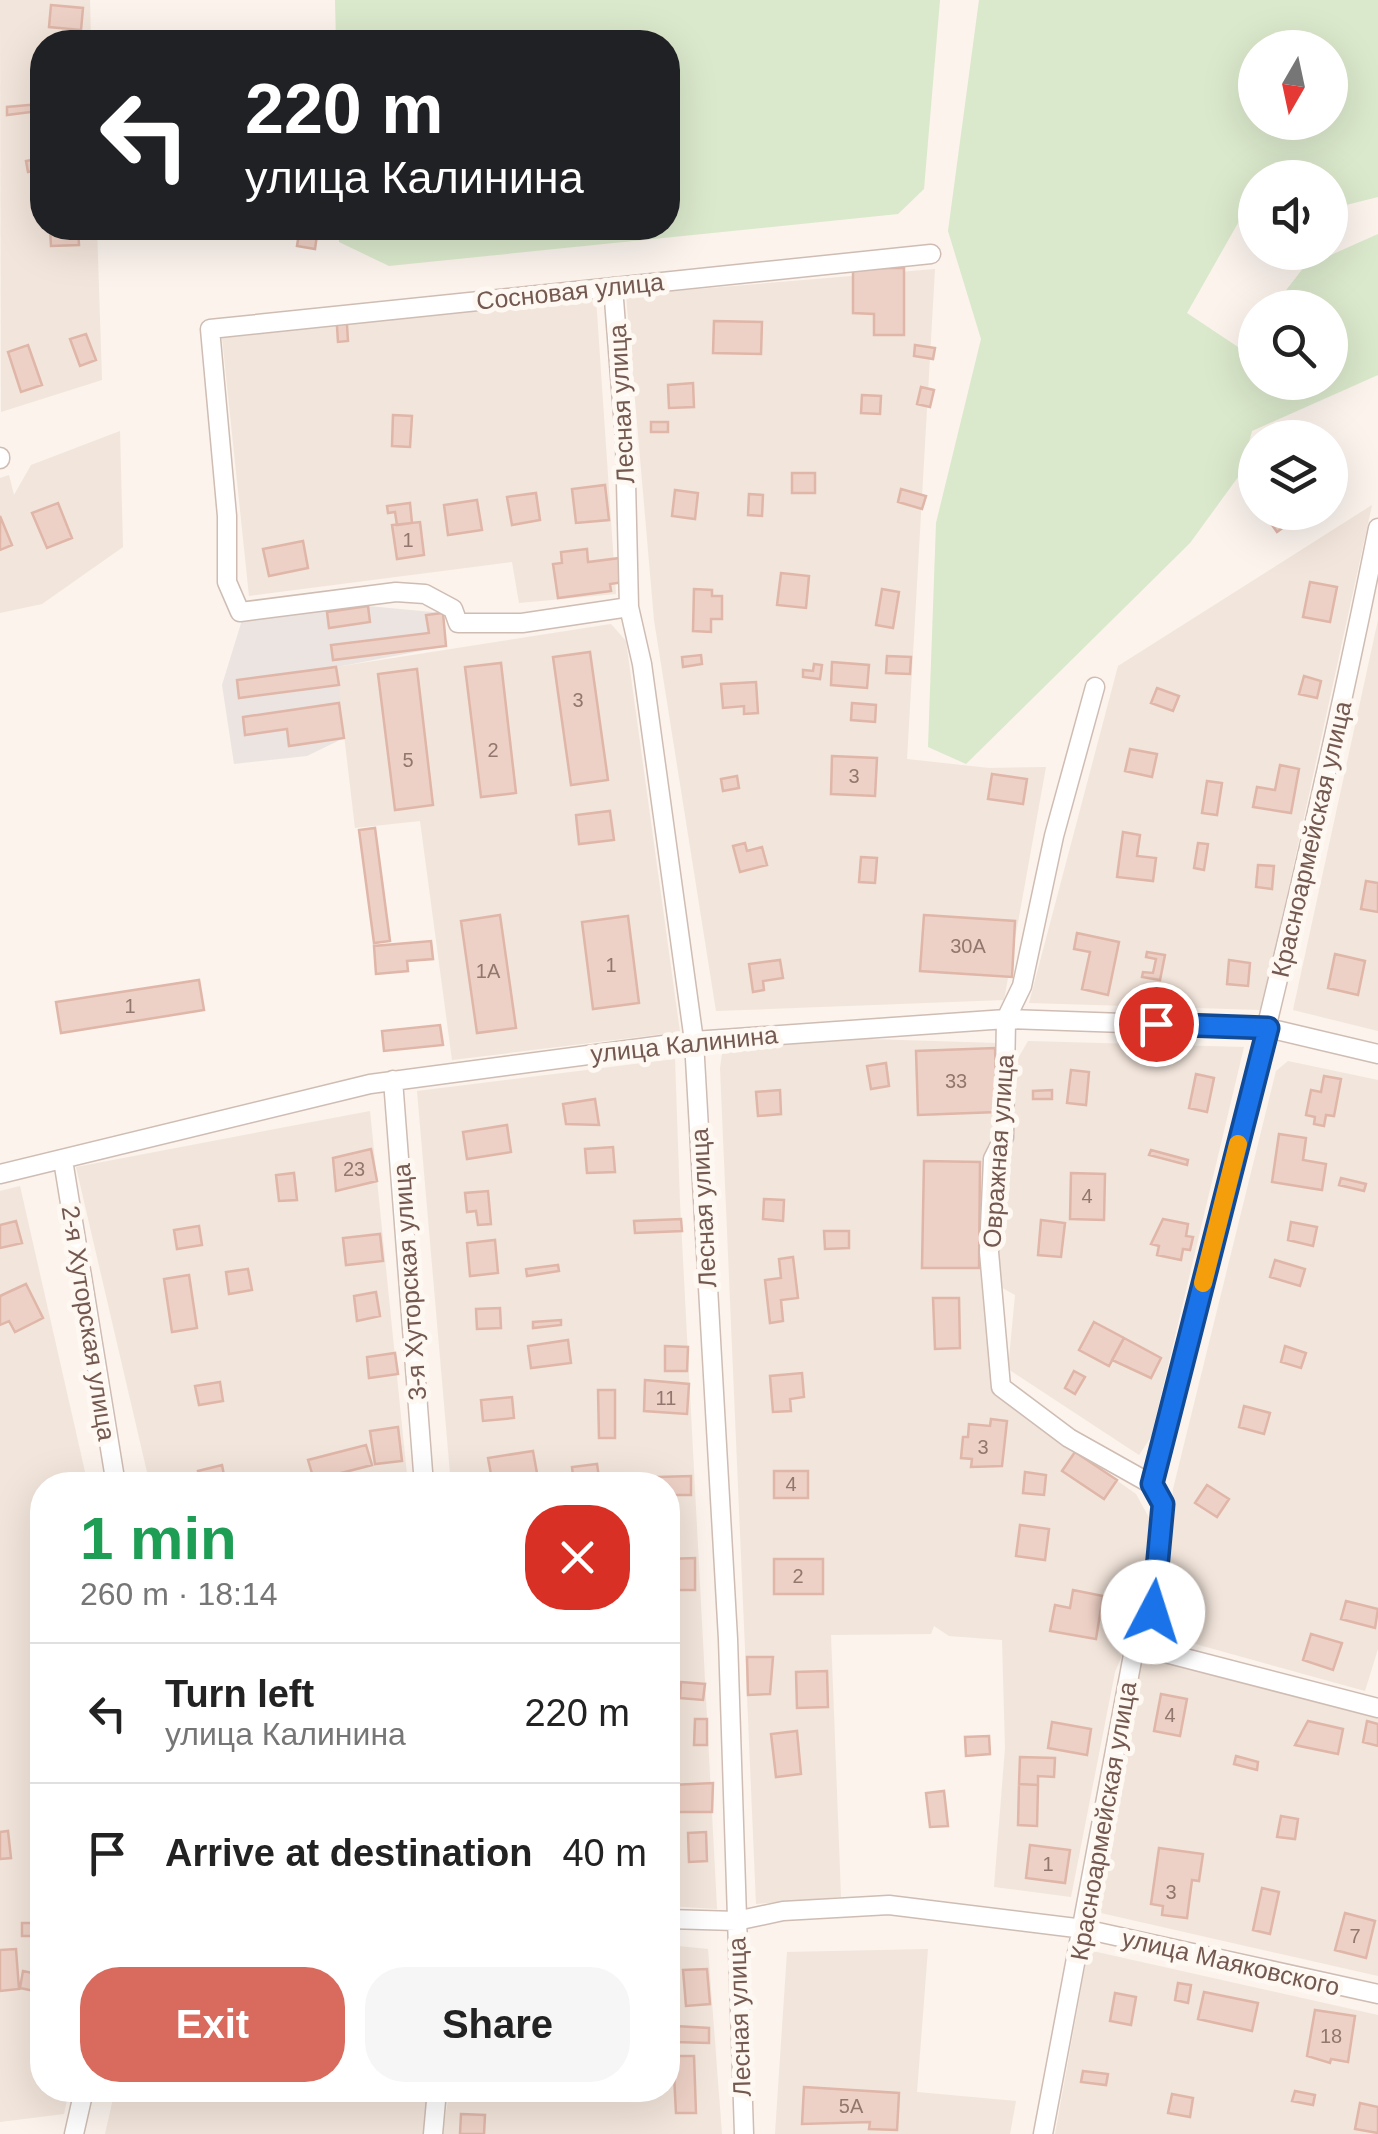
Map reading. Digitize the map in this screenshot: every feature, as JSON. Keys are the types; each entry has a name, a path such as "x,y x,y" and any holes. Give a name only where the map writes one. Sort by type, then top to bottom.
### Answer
{"street":[{"name":"Сосновая улица","path":"630,608 522,623 458,623 452,609 425,594 396,592 240,612 227,582 226,516 210,328 931,254"},
{"name":"Лесная улица","path":"613,287 625,440 630,608 642,664 694,1041 728,1639 744,2134"},
{"name":"Красноармейская улица","path":"1043,2134 1133,1655 1150,1649 1163,1504 1152,1484 1336,741 1378,528"},
{"name":"Овражная улица","path":"1095,687 1054,836 1022,986 1006,1019 1004,1137 993,1159 988,1252 1002,1387 1069,1438 1152,1484"},
{"name":"улица Калинина","path":"0,1174 393,1080 694,1041 1006,1019 1268,1028 1378,1054"},
{"name":"3-я Хуторская улица","path":"393,1080 423,1472"},
{"name":"2-я Хуторская улица","path":"63,1160 114,1472"},
{"path":"1150,1649 1376,1703"},
{"name":"улица Маяковского","path":"680,1919 736,1921 783,1911 889,1905 1084,1929 1378,1994"},
{"path":"74,2134 81,2102"},
{"path":"433,2134 436,2102"}],"shaded area":[{"path":"0,0 90,0 91,30 30,30 30,240 97,240 102,380 1,412"},
{"path":"935,269 907,759 989,768 1046,767 1004,1000 716,1011 654,620 626,295"},
{"path":"596,298 616,594 519,603 512,562 249,596 222,338"},
{"path":"120,431 123,547 42,604 0,613 0,478 9,475 14,495 31,465"},
{"path":"1372,505 1262,1010 1029,1003 1118,666 1333,530 1348,530 1348,520"},
{"path":"368,606 443,613 446,646 337,667 344,738 307,756 234,764 222,685 242,620"},
{"path":"1378,620 1378,1031 1293,1010"},
{"path":"611,624 626,641 680,1032 452,1060 420,821 355,828 336,667"},
{"path":"836,1038 997,1043 996,1125 983,1180 982,1268 992,1392 1136,1494 1153,1525 1134,1626 1115,1672 1071,1897 994,1887 1005,1748 1002,1640 949,1636 934,1626 931,1634 831,1635 841,1897 756,1904 720,1068 723,1048"},
{"path":"1028,1041 1244,1047 1151,1437 1139,1455 1008,1369 1015,1295 997,1285 1001,1159 1013,1143 1016,1062"},
{"path":"675,1059 717,1909 680,1907 680,1472 450,1472 417,1091"},
{"path":"1288,1061 1378,1080 1378,1649 1365,1691 1163,1635 1173,1489 1276,1071"},
{"path":"370,1111 407,1472 147,1472 76,1167"},
{"path":"20,1186 85,1472 30,1472 30,2102 66,2102 64,2114 0,2122 0,1191"},
{"path":"1140,1656 1378,1716 1378,1976 1092,1911"},
{"path":"680,1946 708,1949 722,2134 442,2134 448,2102 680,2102"},
{"path":"928,1949 917,2092 1016,2101 1010,2134 775,2134 787,1952"},
{"path":"1088,1950 1378,2015 1378,2134 1055,2134"},
{"path":"112,2102 429,2102 425,2134 105,2134"}],"green space":[{"path":"335,0 940,0 924,189 898,214 680,236 680,30 336,30"},
{"path":"979,0 1378,0 1378,197 1348,204 1348,160 1238,160 1238,223 1187,313 1238,347 1238,400 1322,400 1277,420 1238,420 1238,477 1190,543 966,764 928,747 936,523 981,339 948,231"},
{"path":"1378,234 1378,375 1348,388 1348,290 1286,290 1302,270 1348,270 1348,247"},
{"path":"339,240 644,240 389,266"}],"building":[{"path":"51,5 83,8 81,30 49,27"},
{"path":"30,105 30,112 7,115 7,107"},
{"path":"51,240 79,240 79,245 51,246"},
{"path":"298,240 316,240 315,249 297,246"},
{"path":"853,268 904,268 904,335 874,335 874,314 853,313"},
{"path":"346,310 348,341 338,342 336,311"},
{"path":"714,321 762,322 761,354 713,353"},
{"path":"86,334 96,360 80,366 70,339"},
{"path":"28,345 42,385 21,392 8,352"},
{"path":"915,345 935,348 933,359 914,356"},
{"path":"693,383 694,407 669,408 668,385"},
{"path":"921,387 934,390 930,407 917,404"},
{"path":"862,395 881,396 880,414 861,413"},
{"path":"393,415 412,416 410,447 392,446"},
{"path":"651,422 668,422 668,432 651,432"},
{"path":"792,473 815,473 815,493 792,493"},
{"path":"605,485 609,520 576,523 572,489"},
{"path":"901,489 926,496 922,509 898,502"},
{"path":"675,490 698,493 695,519 672,516"},
{"path":"536,493 540,520 512,525 507,497"},
{"path":"749,494 763,495 762,516 748,515"},
{"path":"477,500 482,530 448,535 444,505"},
{"path":"58,503 72,538 47,548 32,513"},
{"path":"410,503 412,523 397,525 395,512 388,513 387,506"},
{"path":"0,516 12,545 0,550"},
{"path":"420,522 424,555 397,559 392,525"},
{"path":"303,541 308,568 269,576 263,549"},
{"path":"587,549 588,562 620,558 624,582 610,584 611,591 558,598 553,564 562,563 561,552"},
{"path":"781,573 809,576 806,608 777,605"},
{"path":"1310,582 1337,587 1330,622 1303,617"},
{"path":"694,589 712,590 712,596 722,596 722,619 711,619 711,632 693,631"},
{"path":"882,589 899,592 893,628 876,625"},
{"path":"368,606 370,622 329,628 327,612"},
{"path":"443,613 446,646 333,660 331,645 429,633 426,615"},
{"path":"590,652 608,780 571,785 553,657"},
{"path":"701,655 702,664 683,667 682,657"},
{"path":"887,656 911,657 910,674 886,673"},
{"path":"832,662 869,665 867,688 831,685"},
{"path":"501,663 516,793 481,797 465,667"},
{"path":"814,664 822,665 820,679 803,677 803,670 813,671"},
{"path":"336,667 339,685 239,698 237,680"},
{"path":"417,669 433,805 395,810 378,674"},
{"path":"1304,676 1321,681 1317,698 1299,694"},
{"path":"756,682 758,713 744,714 744,706 723,708 721,684"},
{"path":"1157,688 1179,696 1173,711 1151,703"},
{"path":"339,703 344,738 289,746 287,729 245,735 243,717"},
{"path":"852,703 876,705 875,722 851,720"},
{"path":"1130,749 1157,754 1152,777 1125,771"},
{"path":"832,756 877,758 875,796 831,794"},
{"path":"1280,765 1299,769 1291,813 1253,807 1257,787 1275,790"},
{"path":"992,774 1027,779 1023,804 988,799"},
{"path":"737,776 739,788 723,791 721,779"},
{"path":"1207,781 1222,783 1217,815 1202,813"},
{"path":"610,811 614,840 579,844 576,815"},
{"path":"375,828 390,941 374,943 359,830"},
{"path":"1123,832 1140,835 1137,856 1156,858 1153,881 1117,877"},
{"path":"745,843 747,851 762,847 767,865 740,872 733,846"},
{"path":"1198,843 1208,844 1204,870 1194,868"},
{"path":"861,857 877,858 875,883 859,882"},
{"path":"1258,865 1274,866 1272,889 1256,887"},
{"path":"1366,881 1378,883 1378,912 1361,909"},
{"path":"500,915 516,1028 477,1033 461,921"},
{"path":"924,915 1015,921 1012,977 920,971"},
{"path":"628,916 639,1003 593,1009 582,922"},
{"path":"1077,933 1119,942 1108,995 1082,989 1090,952 1074,949"},
{"path":"431,941 433,959 407,961 408,971 376,974 374,946"},
{"path":"1147,952 1165,955 1160,980 1142,977 1143,972 1153,973 1156,959 1146,957"},
{"path":"1335,954 1365,961 1358,995 1328,988"},
{"path":"780,960 783,978 763,981 764,990 753,992 749,964"},
{"path":"1229,960 1250,963 1248,986 1227,984"},
{"path":"199,980 204,1010 61,1033 56,1002"},
{"path":"440,1025 443,1045 384,1051 382,1031"},
{"path":"995,1048 997,1112 918,1115 916,1051"},
{"path":"886,1063 889,1086 871,1089 867,1066"},
{"path":"1071,1070 1089,1072 1086,1105 1067,1103"},
{"path":"1196,1074 1214,1078 1207,1112 1189,1108"},
{"path":"1324,1076 1341,1079 1334,1116 1326,1115 1324,1126 1314,1124 1315,1117 1306,1115 1311,1090 1321,1092"},
{"path":"780,1090 781,1114 758,1116 756,1092"},
{"path":"1052,1090 1052,1099 1033,1099 1033,1091"},
{"path":"595,1099 599,1125 566,1124 563,1104"},
{"path":"507,1125 511,1152 467,1159 463,1132"},
{"path":"1279,1134 1306,1138 1303,1160 1326,1164 1322,1190 1272,1182"},
{"path":"613,1147 615,1172 587,1173 585,1149"},
{"path":"371,1149 377,1181 336,1191 333,1158"},
{"path":"1151,1150 1188,1160 1187,1165 1149,1155"},
{"path":"924,1161 980,1162 979,1268 922,1268"},
{"path":"294,1173 297,1200 279,1201 276,1175"},
{"path":"1071,1173 1105,1174 1104,1220 1070,1219"},
{"path":"1341,1178 1366,1184 1364,1191 1339,1185"},
{"path":"488,1191 491,1224 478,1225 476,1211 467,1212 465,1193"},
{"path":"764,1199 784,1200 783,1221 763,1219"},
{"path":"681,1219 682,1231 635,1233 634,1221"},
{"path":"1163,1219 1188,1224 1186,1236 1193,1237 1190,1250 1183,1249 1181,1260 1157,1255 1159,1246 1151,1244"},
{"path":"1041,1220 1065,1223 1061,1257 1038,1255"},
{"path":"16,1221 22,1243 0,1248 0,1225"},
{"path":"1291,1222 1317,1227 1313,1246 1288,1240"},
{"path":"199,1226 202,1245 177,1249 174,1230"},
{"path":"824,1231 849,1231 849,1248 825,1249"},
{"path":"380,1234 383,1261 346,1265 343,1238"},
{"path":"495,1240 498,1273 470,1276 467,1243"},
{"path":"793,1257 798,1298 781,1300 783,1321 770,1323 765,1280 781,1278 779,1259"},
{"path":"1275,1260 1305,1269 1300,1286 1270,1277"},
{"path":"558,1265 559,1271 527,1276 526,1269"},
{"path":"248,1269 252,1290 229,1294 226,1272"},
{"path":"189,1275 197,1328 172,1332 164,1279"},
{"path":"26,1284 43,1318 15,1332 9,1321 0,1325 0,1296"},
{"path":"376,1292 380,1316 357,1321 354,1296"},
{"path":"933,1298 959,1298 960,1348 935,1349"},
{"path":"500,1308 501,1328 477,1329 476,1309"},
{"path":"561,1320 561,1325 533,1328 533,1322"},
{"path":"1094,1322 1124,1338 1109,1366 1079,1350"},
{"path":"1124,1338 1161,1358 1151,1378 1112,1360"},
{"path":"568,1340 571,1363 531,1368 528,1346"},
{"path":"665,1346 688,1347 687,1371 665,1371"},
{"path":"1285,1346 1306,1353 1301,1368 1281,1362"},
{"path":"395,1353 398,1374 369,1378 367,1357"},
{"path":"1074,1371 1085,1377 1075,1394 1065,1388"},
{"path":"802,1373 804,1397 790,1399 791,1411 773,1412 770,1376"},
{"path":"645,1380 689,1384 687,1414 644,1411"},
{"path":"220,1382 223,1401 199,1405 195,1386"},
{"path":"598,1390 615,1390 615,1438 599,1438"},
{"path":"512,1397 514,1418 483,1421 481,1400"},
{"path":"1244,1406 1270,1413 1264,1434 1239,1427"},
{"path":"991,1419 1007,1421 1002,1466 971,1467 972,1459 961,1458 963,1437 968,1437 969,1424 990,1426"},
{"path":"398,1427 402,1461 375,1464 370,1431"},
{"path":"366,1445 372,1465 345,1472 312,1472 308,1460"},
{"path":"533,1451 537,1472 491,1472 488,1458"},
{"path":"1075,1452 1117,1480 1104,1499 1062,1471"},
{"path":"597,1464 598,1472 573,1472 572,1467"},
{"path":"222,1465 223,1472 198,1472"},
{"path":"774,1471 808,1471 808,1498 774,1498"},
{"path":"1025,1472 1046,1475 1044,1495 1023,1493"},
{"path":"680,1476 691,1476 691,1495 680,1495"},
{"path":"1207,1485 1229,1499 1217,1517 1195,1503"},
{"path":"1020,1525 1049,1529 1045,1560 1016,1556"},
{"path":"695,1558 695,1590 680,1590 680,1559"},
{"path":"774,1559 823,1559 823,1594 774,1594"},
{"path":"1073,1590 1103,1596 1096,1639 1050,1631 1055,1605 1070,1608"},
{"path":"1346,1601 1378,1609 1375,1628 1341,1619"},
{"path":"1311,1634 1342,1643 1333,1670 1303,1660"},
{"path":"747,1657 773,1657 770,1694 748,1695"},
{"path":"827,1671 828,1707 797,1708 796,1672"},
{"path":"681,1682 705,1684 703,1700 680,1698"},
{"path":"1161,1694 1187,1699 1180,1736 1154,1731"},
{"path":"695,1719 707,1719 707,1745 694,1745"},
{"path":"1308,1721 1343,1729 1338,1754 1295,1745"},
{"path":"1367,1721 1378,1724 1378,1746 1363,1742"},
{"path":"1052,1722 1091,1729 1087,1755 1048,1748"},
{"path":"797,1731 801,1774 776,1777 771,1734"},
{"path":"989,1736 990,1754 966,1756 965,1737"},
{"path":"1236,1756 1258,1762 1257,1770 1234,1764"},
{"path":"1020,1757 1055,1758 1054,1777 1038,1776 1038,1785 1019,1784"},
{"path":"713,1783 712,1812 680,1812 680,1785"},
{"path":"1019,1784 1038,1785 1037,1826 1018,1825"},
{"path":"944,1791 948,1826 930,1827 926,1793"},
{"path":"1281,1816 1298,1819 1295,1839 1277,1837"},
{"path":"8,1831 11,1858 0,1859 0,1832"},
{"path":"706,1832 707,1861 689,1862 688,1833"},
{"path":"1030,1845 1070,1850 1065,1883 1026,1878"},
{"path":"1159,1848 1203,1854 1199,1881 1192,1880 1187,1918 1162,1915 1163,1906 1151,1904"},
{"path":"1262,1888 1279,1892 1270,1934 1253,1930"},
{"path":"1345,1913 1375,1921 1366,1958 1335,1950"},
{"path":"22,1923 30,1923 30,1936 22,1936"},
{"path":"16,1949 19,1989 0,1991 0,1950"},
{"path":"707,1969 710,2004 686,2006 683,1970"},
{"path":"23,1971 30,1972 30,1990 20,1988"},
{"path":"1178,1983 1191,1985 1188,2003 1175,2000"},
{"path":"1204,1992 1258,2003 1252,2031 1198,2019"},
{"path":"1115,1993 1136,1997 1131,2025 1110,2021"},
{"path":"1315,2010 1355,2016 1348,2062 1331,2059 1330,2063 1307,2056"},
{"path":"680,2026 709,2028 709,2043 680,2042"},
{"path":"680,2056 694,2056 696,2113 676,2113 675,2102 680,2102"},
{"path":"1083,2071 1108,2074 1106,2085 1081,2082"},
{"path":"804,2087 899,2093 897,2130 869,2129 870,2122 802,2124"},
{"path":"1295,2091 1315,2095 1313,2105 1292,2101"},
{"path":"1172,2094 1193,2098 1190,2117 1168,2113"},
{"path":"1360,2103 1378,2107 1378,2133 1355,2129"},
{"path":"461,2114 485,2115 484,2134 460,2134"}],"slow traffic":[{"path":"1203,1283 1238,1144"}],"route":[{"path":"1153,1612 1163,1504 1152,1484 1268,1028 1156,1024"}]}
